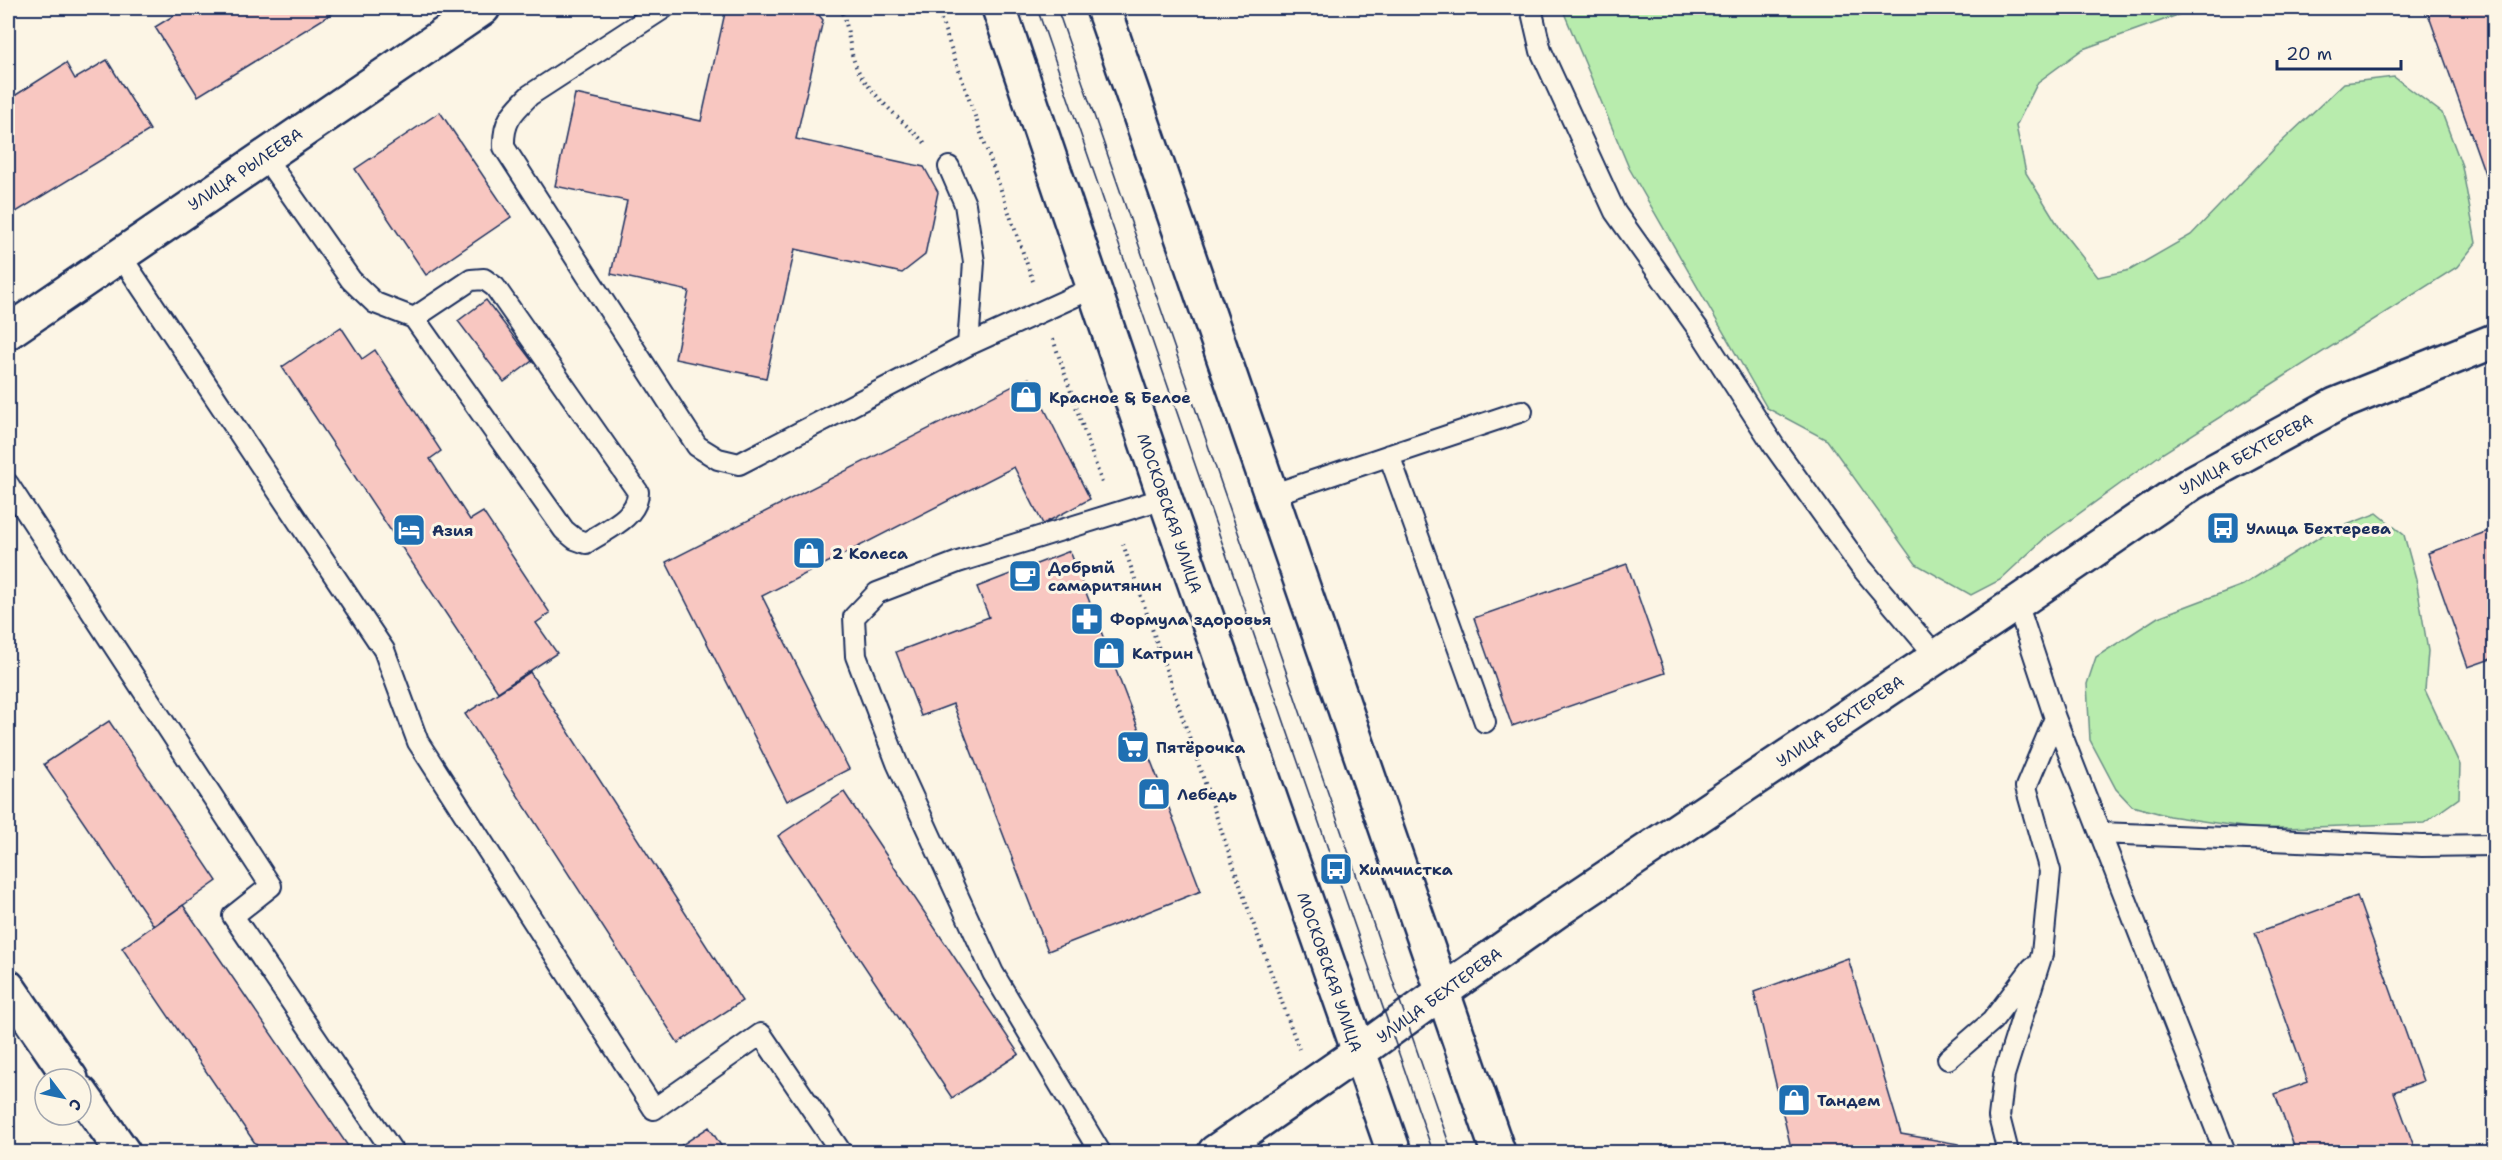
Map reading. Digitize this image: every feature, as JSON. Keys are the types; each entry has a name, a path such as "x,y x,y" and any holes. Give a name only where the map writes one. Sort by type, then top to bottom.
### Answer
{"main road":[{"name":"УЛИЦА РЫЛЕЕВА","path":"8,332 483,8"},
{"name":"МОСКОВСКАЯ УЛИЦА","path":"999,8 1165,498 1394,1152"},
{"path":"1103,8 1498,1152"},
{"name":"УЛИЦА БЕХТЕРЕВА","path":"1215,1152 1529,930 2192,483 2335,405 2494,341"},
{"path":"8,987 64,1067"},
{"path":"93,1110 123,1152"}],"lane":[{"path":"664,8 530,95 515,110 503,129 504,147 697,446 718,459 739,464 968,345 1093,288"},
{"path":"1532,8 1542,51 1615,212 1701,333 1774,446 1860,566 1936,656"},
{"path":"264,156 351,280 375,303 414,318 564,530 575,539 586,543 631,513 638,502 638,492 495,287 484,279 471,280 414,318"},
{"path":"949,167 965,204 974,262 968,345"},
{"path":"120,255 384,650 418,742 654,1109 761,1034 841,1152"},
{"path":"1271,495 1522,411"},
{"path":"1389,456 1485,722"},
{"path":"8,484 271,886 233,916 393,1152"},
{"path":"1100,1152 993,973 901,773 856,656 854,617 877,593 958,562 1165,498"},
{"path":"2017,603 2055,718 2225,1152"},
{"path":"2008,1152 1999,1117 2004,1075 2042,954 2050,871 2026,787 2055,718"},
{"path":"2100,833 2422,846 2494,845"},
{"path":"1948,1059 1992,1021 2042,954"}],"path":[{"path":"840,8 845,16 855,63 874,92 949,167"}],"green space":[{"path":"1562,8 2197,8 2083,49 2038,82 2016,126 2026,173 2061,230 2098,277 2130,270 2191,235 2275,148 2344,83 2394,77 2442,113 2462,166 2476,243 2457,267 2163,453 2044,539 2000,580 1971,595 1916,564 1827,440 1767,408 1629,168"},
{"path":"2377,513 2404,535 2416,579 2428,651 2425,690 2460,765 2459,798 2424,823 2256,829 2169,816 2132,806 2116,789 2090,740 2087,684 2096,657 2158,617 2243,585 2326,533"}],"building":[{"path":"186,8 341,8 198,96 155,27"},
{"path":"726,8 813,8 823,20 796,139 924,167 938,192 925,255 902,273 795,249 766,378 675,359 689,291 611,274 627,201 555,186 575,94 701,121"},
{"path":"2426,8 2494,8 2494,180 2488,182"},
{"path":"107,60 150,130 8,217 8,100 66,63 75,79"},
{"path":"440,112 511,217 426,275 355,169"},
{"path":"486,300 532,361 504,382 458,321"},
{"path":"341,327 362,359 375,350 441,451 430,459 470,520 483,512 550,613 536,623 557,653 498,692 282,367"},
{"path":"1029,378 1090,499 1043,524 1014,467 762,596 849,769 787,801 666,562"},
{"path":"2494,529 2494,658 2468,667 2428,553"},
{"path":"1070,551 1201,891 1048,951 953,704 921,716 896,652 989,617 977,587"},
{"path":"1627,564 1665,673 1512,726 1474,618"},
{"path":"530,672 742,1001 678,1043 465,714"},
{"path":"109,721 217,881 154,926 44,764"},
{"path":"844,792 1019,1054 952,1098 778,836"},
{"path":"2357,896 2423,1081 2394,1092 2416,1152 2296,1152 2275,1094 2308,1082 2255,933"},
{"path":"183,905 352,1152 261,1152 122,948"},
{"path":"1848,958 1901,1134 1959,1144 1957,1152 1792,1152 1754,992"},
{"path":"709,1127 725,1152 671,1152"}],"tram line":[{"path":"1037,8 1433,1152"},
{"path":"1057,8 1452,1152"}],"place":[{"name":"Красное & Белое","path":"1026,397"},
{"name":"Улица Бехтерева","path":"2223,528"},
{"name":"Азия","path":"409,530"},
{"name":"2 Колеса","path":"809,553"},
{"name":"Добрый самаритянин","path":"1025,576"},
{"name":"Формула здоровья","path":"1087,619"},
{"name":"Катрин","path":"1109,653"},
{"name":"Пятёрочка","path":"1133,747"},
{"name":"Лебедь","path":"1154,794"},
{"name":"Химчистка","path":"1336,869"},
{"name":"Тандем","path":"1794,1100"}]}
